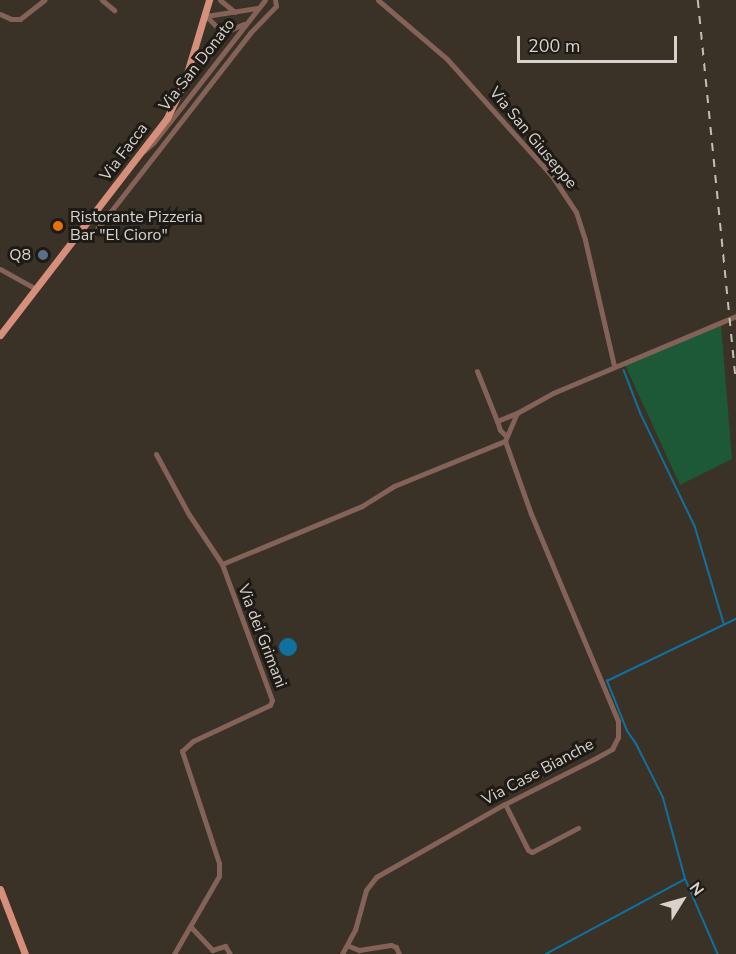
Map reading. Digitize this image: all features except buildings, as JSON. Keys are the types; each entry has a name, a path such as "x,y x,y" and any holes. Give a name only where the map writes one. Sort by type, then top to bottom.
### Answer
{"main road":[{"name":"Via Facca","path":"0,334 143,152 177,99 206,16 209,0"},
{"path":"0,889 25,954"}],"street":[{"path":"0,14 10,19 20,19 44,0"},
{"path":"102,0 114,10"},
{"name":"Via San Donato","path":"220,0 236,13"},
{"name":"Via San Donato","path":"143,152 154,142 265,0"},
{"path":"90,238 250,33 276,6 275,0"},
{"name":"Via San Giuseppe","path":"378,0 447,59 552,176 576,212 585,240 614,366"},
{"name":"Via San Donato","path":"206,16 258,8"},
{"name":"Via San Donato","path":"206,16 216,26 228,31 248,21"},
{"path":"0,269 36,290"},
{"path":"497,421 553,393 736,315"},
{"name":"Via Case Bianche","path":"343,954 349,946 366,890 376,877 505,804 612,748 618,737 618,721 531,514 505,438 477,371"},
{"path":"156,454 188,513 222,564 362,506 394,486 505,438 517,413"},
{"name":"Via dei Grimani","path":"174,954 219,876 219,863 182,751 193,741 270,705 272,700 222,564"},
{"path":"505,804 528,850 532,852 578,828"},
{"path":"190,926 212,950 225,946 230,954"},
{"path":"349,946 359,950 391,945 396,947 399,954"}],"green space":[{"path":"721,325 732,459 680,485 625,365"}],"water":[{"path":"284,638 292,638 297,643 295,654 284,656 279,651 279,643"}],"waterway":[{"path":"624,370 641,414 695,526 724,623"},
{"path":"546,954 685,879 663,798 627,731 607,681 736,619"},
{"path":"686,880 718,954"}],"railway":[{"path":"698,0 736,379"}],"place":[{"name":"Ristorante Pizzeria Bar \"El Cioro\"","path":"58,226"},
{"name":"Q8","path":"43,255"}]}
